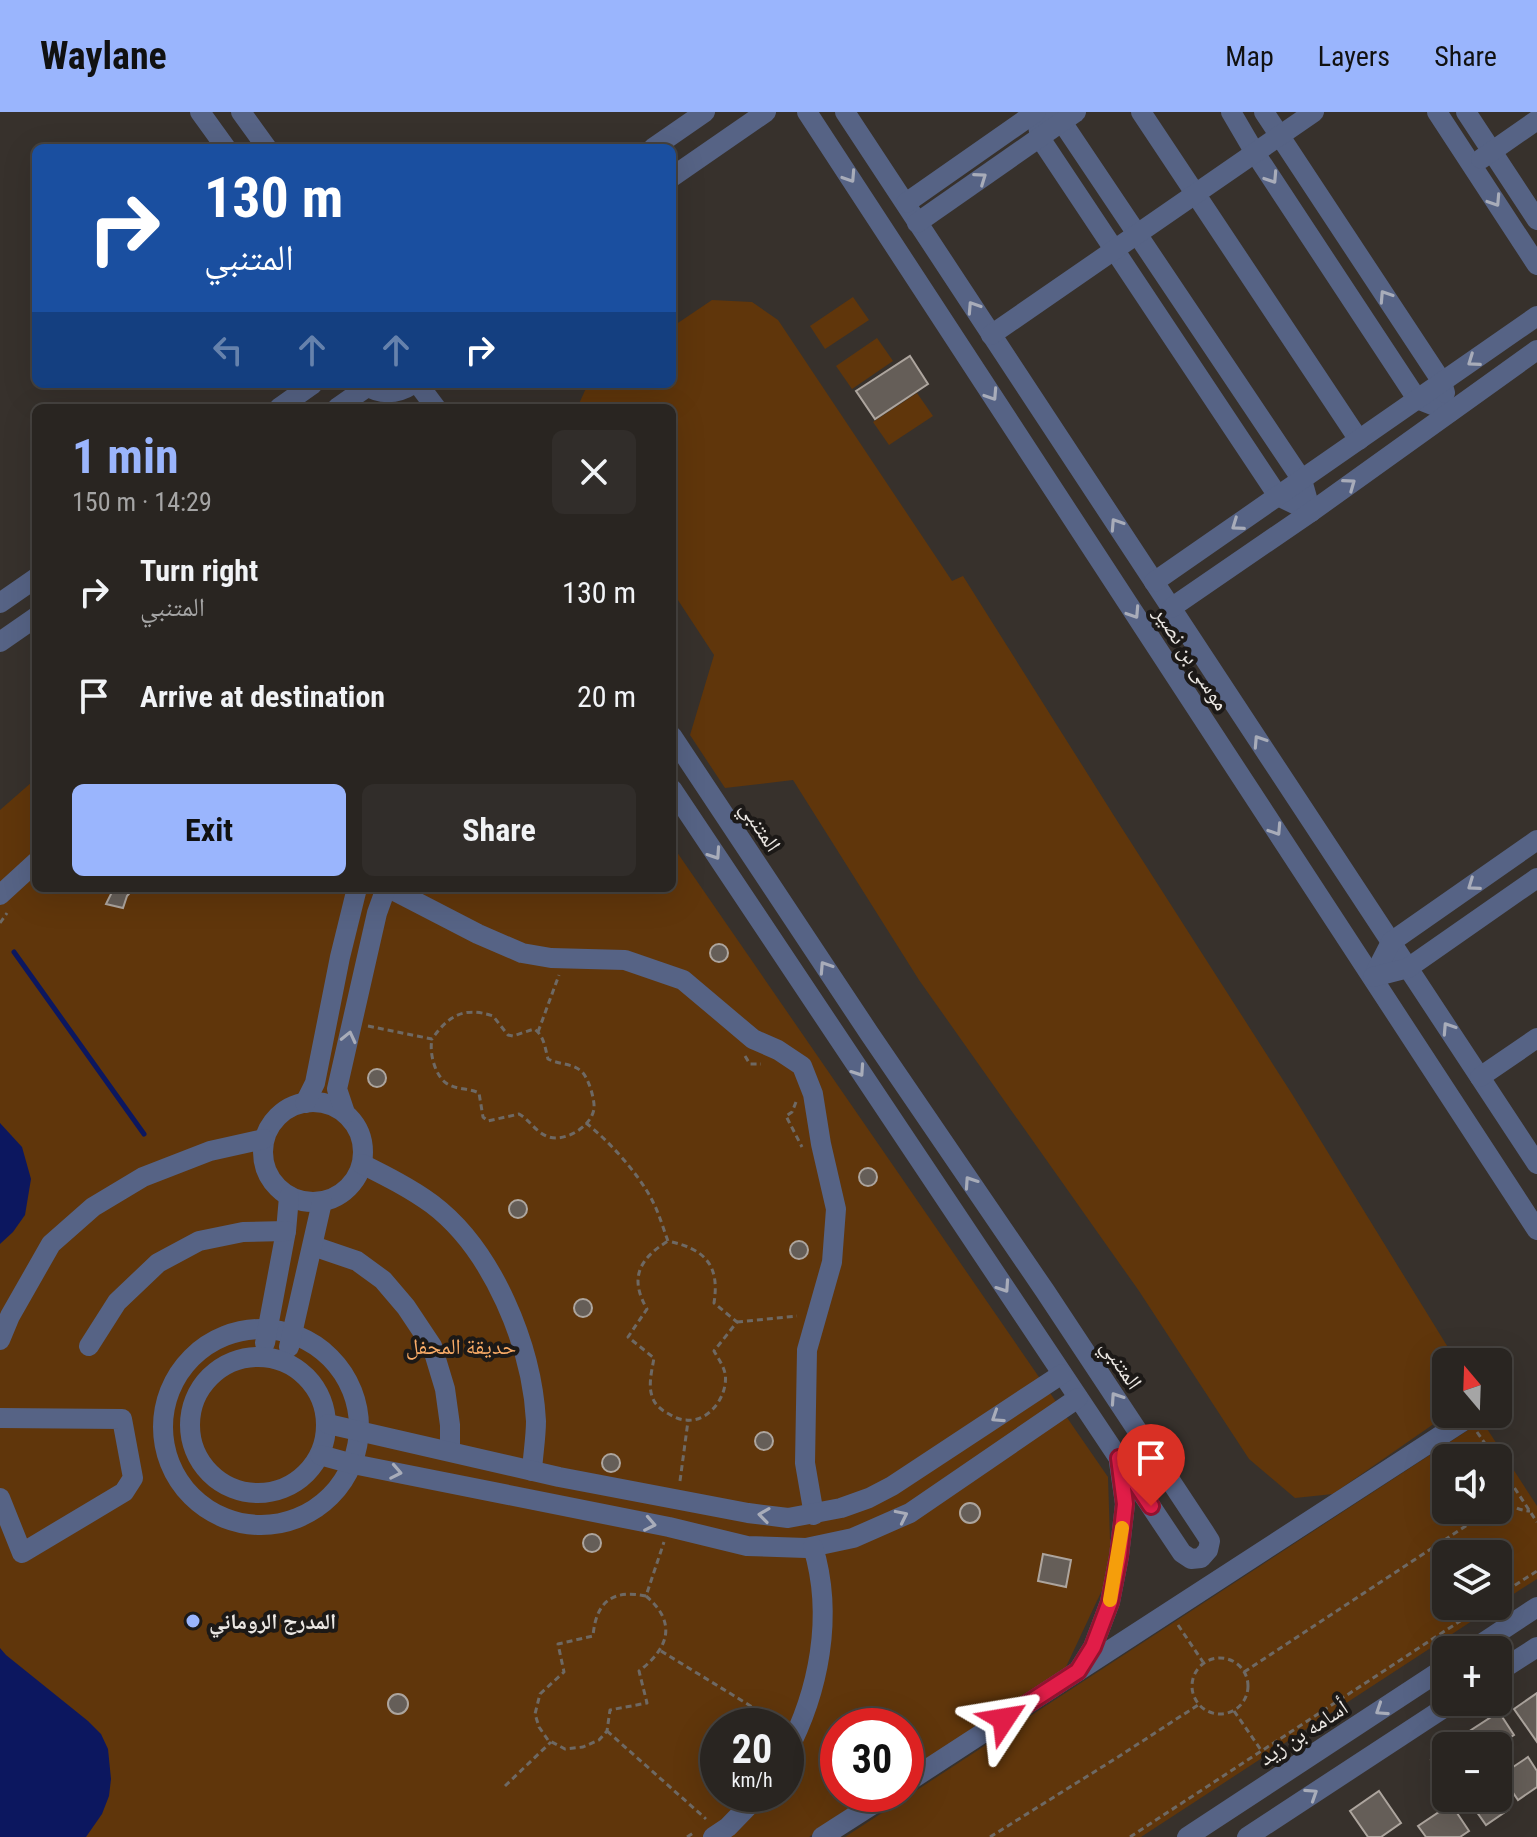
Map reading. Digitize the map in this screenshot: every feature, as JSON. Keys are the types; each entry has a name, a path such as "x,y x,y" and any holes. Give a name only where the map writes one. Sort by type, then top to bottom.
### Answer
{"street":[{"path":"200,112 223,144"},
{"path":"241,112 264,144"},
{"path":"659,144 705,112"},
{"path":"676,174 766,112"},
{"name":"موسى بن نصير","path":"807,112 1537,1230"},
{"name":"موسى بن نصير","path":"845,112 1537,1164"},
{"path":"1036,112 1040,138 1278,496 1311,512"},
{"path":"906,203 1036,112 1069,117"},
{"path":"1141,112 1359,440"},
{"path":"1231,112 1417,399 1450,412"},
{"path":"1264,112 1442,382 1450,412"},
{"path":"991,335 1314,112"},
{"path":"1437,112 1537,265"},
{"path":"1466,112 1537,220"},
{"path":"917,223 1069,117"},
{"path":"1069,117 1137,234 1302,480 1311,512"},
{"path":"1472,165 1537,120"},
{"path":"1154,582 1537,316"},
{"path":"1171,608 1537,350"},
{"path":"285,404 307,388"},
{"path":"342,404 362,388"},
{"path":"370,388 398,400"},
{"path":"418,388 432,404"},
{"path":"0,603 32,581"},
{"path":"0,642 32,620"},
{"name":"المتنبي","path":"676,742 1205,1533 1210,1541 1208,1550 1201,1558 1191,1559 1182,1553 676,795"},
{"path":"1373,977 1391,942 1535,846"},
{"path":"0,895 32,866"},
{"path":"1373,977 1408,968 1537,878"},
{"path":"305,1103 315,1083 356,892"},
{"path":"345,1113 337,1089 377,913 385,892"},
{"path":"395,892 522,953 551,958 625,960 683,980 753,1039 778,1050 802,1066 813,1094 836,1209 832,1262 807,1350 805,1463 814,1515"},
{"path":"1480,1077 1537,1038"},
{"path":"314,1102 331,1105 345,1113 356,1125 363,1140 364,1157 360,1173 351,1186 338,1197 322,1202 305,1202 289,1197 275,1187 266,1172 262,1156 264,1139 271,1124 283,1112 298,1104 314,1102"},
{"path":"0,1340 10,1316 51,1244 93,1207 143,1177 210,1151 264,1139"},
{"path":"362,1164 398,1182 433,1205 466,1236 497,1284 527,1362 536,1422 532,1471"},
{"path":"262,1357 286,1231 289,1197"},
{"path":"284,1362 322,1202"},
{"path":"89,1346 117,1302 158,1263 199,1241 243,1232 286,1231"},
{"path":"313,1246 357,1261 383,1280 406,1307 432,1346 445,1389 450,1451"},
{"path":"268,1329 293,1334 321,1348 343,1371 356,1399 360,1430 353,1464 335,1493 308,1514 276,1525 241,1524 209,1512 184,1489 167,1459 162,1428 167,1397 181,1369 203,1347 231,1333 268,1329"},
{"path":"262,1357 284,1362 296,1367 312,1382 323,1402 328,1424 324,1446 314,1467 297,1483 275,1492 253,1494 230,1488 211,1476 197,1457 190,1435 191,1413 198,1392 212,1374 231,1362 262,1357"},
{"path":"328,1424 532,1471 788,1518 814,1515 881,1492 1062,1374"},
{"path":"170,1392 196,1399"},
{"path":"320,1455 747,1546 813,1547 853,1538 910,1513 1078,1398"},
{"path":"0,1418 122,1419 133,1478 124,1492 22,1553 0,1498"},
{"path":"924,1771 1078,1671 1468,1428"},
{"path":"128,1450 164,1439"},
{"path":"1078,1671 1093,1647 1110,1602 1116,1572 1125,1504 1119,1458"},
{"path":"241,1524 245,1492"},
{"path":"804,1715 816,1675 822,1637 820,1570 813,1547"},
{"path":"1493,1636 1537,1607"},
{"path":"1512,1663 1537,1647"},
{"name":"أسامه بن زيد","path":"1187,1837 1432,1676"},
{"path":"1247,1837 1432,1716"},
{"path":"711,1829 728,1827 743,1812"},
{"path":"822,1837 861,1812"}],"path":[{"path":"550,970 569,973"},
{"path":"538,1032 534,1029 508,1035 493,1016 466,1013 446,1020 432,1039 432,1055 446,1083 479,1093 485,1119 496,1120 519,1114 551,1138 573,1133 586,1123 594,1108 586,1075 572,1065 548,1059 538,1032 560,974"},
{"path":"352,1023 432,1039"},
{"path":"744,1052 750,1064 764,1063"},
{"path":"795,1091 796,1102 792,1112 786,1116 806,1156"},
{"path":"586,1123 621,1157 651,1198 668,1241"},
{"path":"737,1322 714,1351 725,1375 725,1389 720,1401 704,1417 688,1421 660,1409 651,1396 654,1358 628,1337 647,1309 637,1282 640,1268 653,1250 668,1241 695,1249 705,1257 716,1285 714,1303 737,1322 801,1316 798,1323"},
{"path":"677,1500 688,1421"},
{"path":"1512,1483 1537,1522"},
{"path":"1512,1506 1530,1511"},
{"path":"1244,1672 1469,1524"},
{"path":"646,1596 669,1527"},
{"path":"1512,1587 1537,1571"},
{"path":"629,1593 646,1596 662,1615 666,1639 661,1651 639,1671 647,1703 610,1710 607,1731 599,1740 583,1747 565,1749 548,1740 535,1714 540,1694 564,1672 558,1644 593,1636 595,1620 603,1605 616,1596 629,1593"},
{"path":"1130,1837 1461,1620"},
{"path":"1178,1625 1204,1663"},
{"path":"661,1651 754,1708"},
{"path":"1225,1658 1234,1661 1244,1672 1249,1685 1248,1695 1234,1711 1218,1715 1198,1705 1192,1683 1194,1674 1204,1663 1225,1658"},
{"path":"990,1837 1198,1705"},
{"path":"1234,1711 1261,1750"},
{"path":"607,1731 711,1829"},
{"path":"505,1786 551,1742"}],"green space":[{"path":"853,297 869,320 825,349 810,326"},
{"path":"712,300 752,302 778,320 952,581 963,576 1292,1094 1448,1348 1432,1348 1432,1425 1333,1494 1295,1498 1249,1459 1139,1291 919,980 793,780 725,788 690,735 714,655 676,597 676,404 579,404 586,388 676,388 676,324"},
{"path":"877,338 893,361 852,389 836,366"},
{"path":"917,393 933,416 889,445 873,422"},
{"name":"حديقة المحفل","path":"32,782 32,892 676,892 676,851 1108,1477 1111,1571 1065,1669 924,1761 924,1708 820,1708 820,1812 847,1812 809,1837 0,1837 0,810"},
{"path":"1471,1428 1487,1428 1497,1444 1447,1444"},
{"path":"1432,1454 1432,1524 1512,1524 1512,1467 1537,1506 1537,1579 1512,1595 1512,1540 1432,1540 1432,1620 1474,1620 1449,1636 1432,1636 1432,1647 1141,1837 845,1837 883,1812 924,1812 924,1785"}],"shaded area":[{"path":"0,1123 22,1147 31,1179 25,1215 0,1244"},
{"path":"0,1648 88,1721 101,1734 108,1749 109,1796 102,1814 86,1837 0,1837"}],"building":[{"path":"910,356 928,384 875,419 856,391"},
{"path":"112,892 130,892 123,908 106,904"},
{"path":"715,944 723,944 728,953 726,960 715,962 710,957 710,949"},
{"path":"373,1069 381,1069 386,1078 384,1085 373,1087 368,1082 368,1074"},
{"path":"864,1168 872,1168 877,1177 875,1184 864,1186 859,1181 859,1173"},
{"path":"514,1200 522,1200 527,1209 525,1216 514,1218 509,1213 509,1205"},
{"path":"795,1241 803,1241 808,1250 806,1257 795,1259 790,1254 790,1246"},
{"path":"579,1299 587,1299 592,1308 590,1315 579,1317 574,1312 574,1304"},
{"path":"760,1432 768,1432 773,1441 771,1448 760,1450 755,1445 755,1437"},
{"path":"607,1454 615,1454 620,1463 618,1470 607,1472 602,1467 602,1459"},
{"path":"970,1503 977,1506 980,1513 977,1520 970,1523 963,1520 960,1513 963,1506"},
{"path":"588,1534 596,1534 601,1543 599,1550 588,1552 583,1547 583,1539"},
{"path":"1043,1554 1071,1560 1066,1587 1038,1581"},
{"path":"1537,1693 1537,1742 1514,1709"},
{"path":"398,1694 405,1697 408,1704 405,1711 398,1714 391,1711 388,1704 391,1697"},
{"path":"1493,1716 1502,1716 1514,1735 1512,1732 1468,1732"},
{"path":"1528,1757 1537,1771 1537,1787 1518,1800 1512,1791 1512,1768"},
{"path":"1379,1791 1401,1823 1381,1837 1368,1837 1350,1811"},
{"path":"1439,1812 1456,1812 1469,1831 1460,1837 1426,1837 1418,1826"},
{"path":"1477,1812 1505,1812 1486,1825"}],"waterway":[{"path":"14,952 144,1134"}],"slow traffic":[{"path":"1110,1600 1122,1528"}],"place":[{"name":"المدرج الروماني","path":"193,1621"}],"route":[{"path":"1004,1719 1078,1671 1093,1647 1110,1602 1119,1556 1125,1504 1119,1458 1151,1506"}]}
